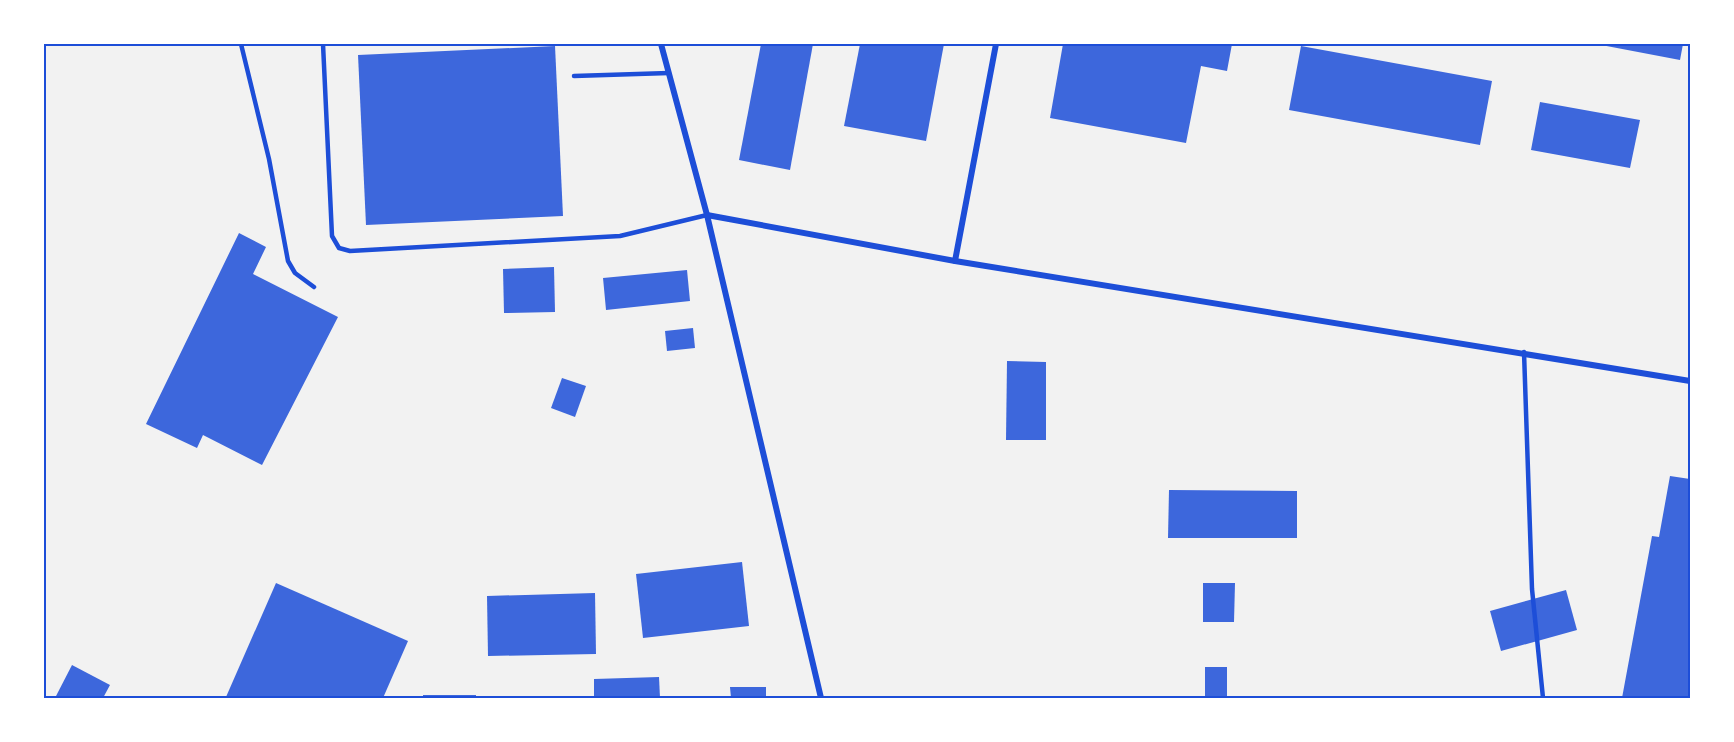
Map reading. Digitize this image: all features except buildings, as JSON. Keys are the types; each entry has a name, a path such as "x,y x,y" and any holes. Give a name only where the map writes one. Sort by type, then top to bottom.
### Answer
{"street":[{"path":"661,44 707,215 821,699"},
{"path":"955,261 996,44"},
{"path":"707,215 955,261 1524,352 1690,381"}],"lane":[{"path":"241,44 269,159 288,261 295,273 314,287"},
{"path":"323,44 332,236 339,248 350,251 620,236 707,215"},
{"path":"574,76 669,72"},
{"path":"1524,352 1532,589 1543,699"}]}
